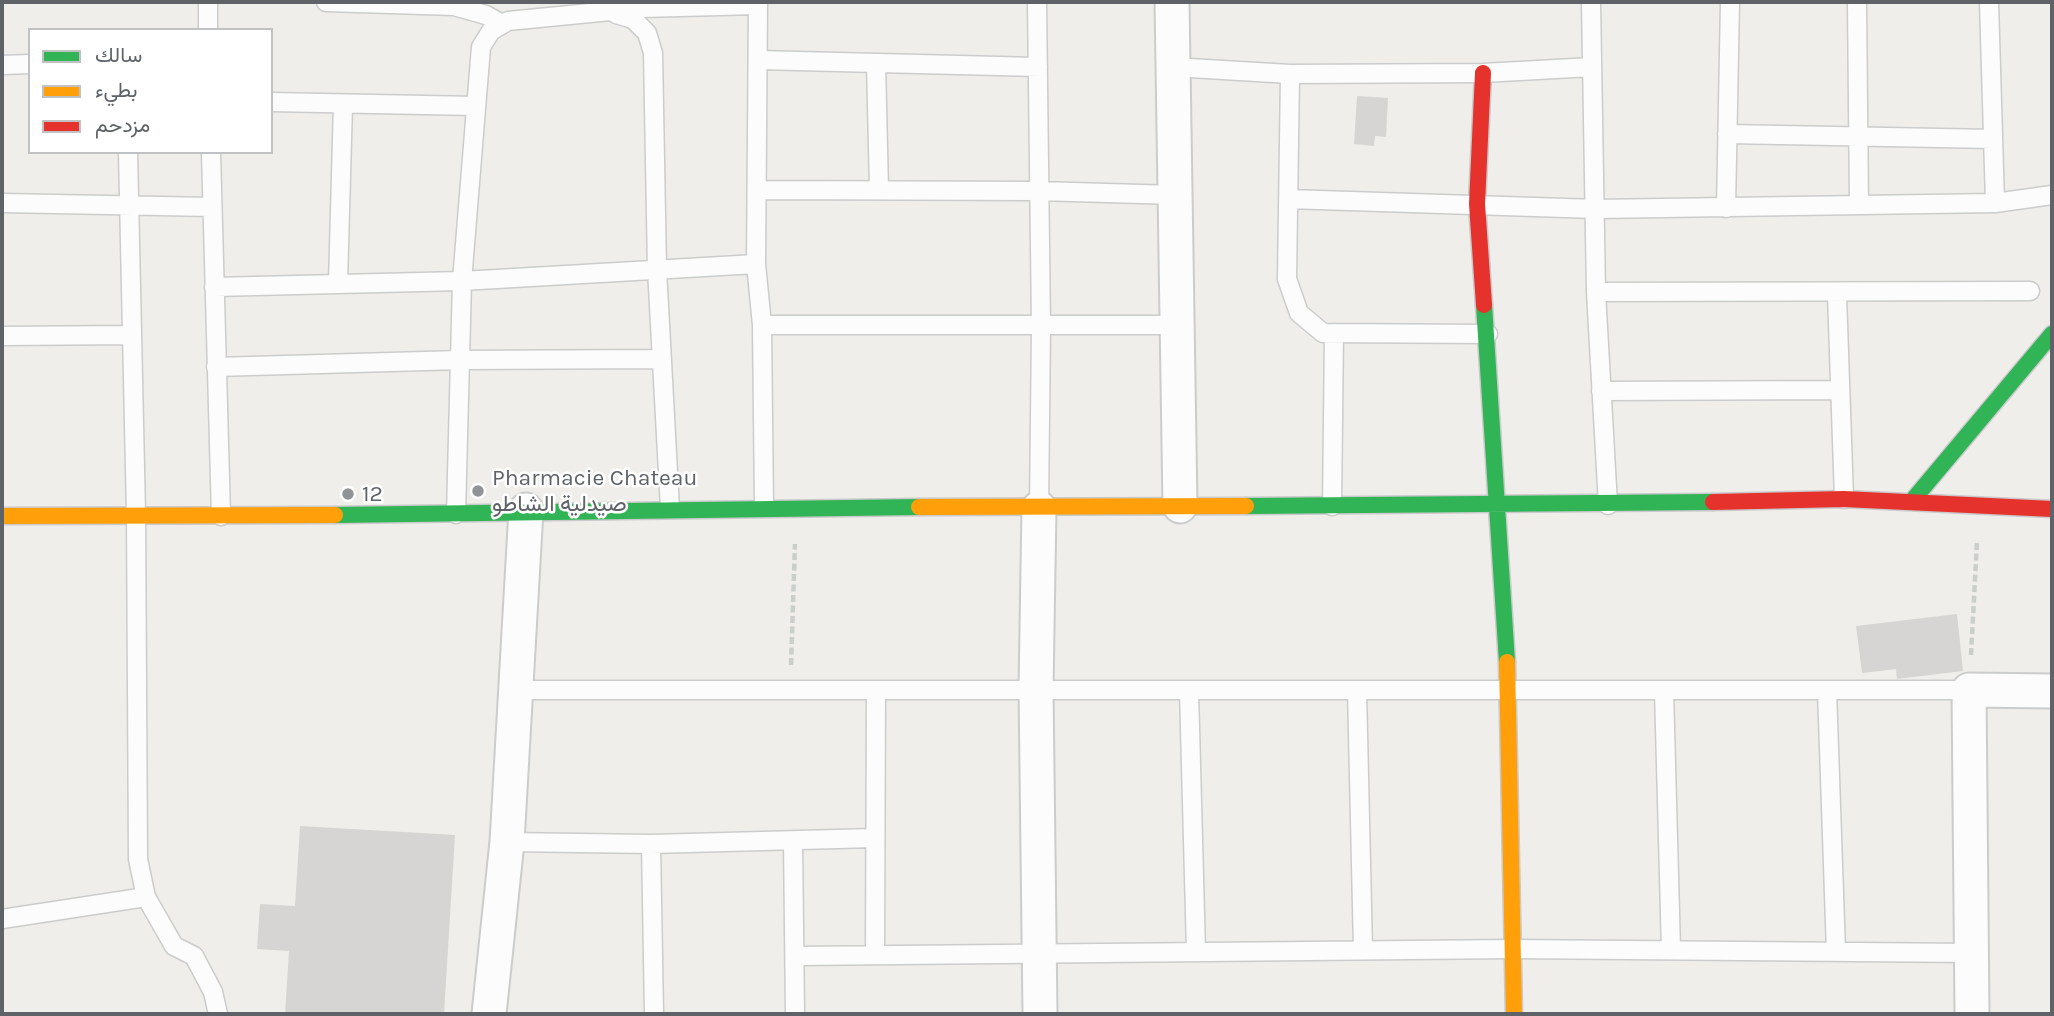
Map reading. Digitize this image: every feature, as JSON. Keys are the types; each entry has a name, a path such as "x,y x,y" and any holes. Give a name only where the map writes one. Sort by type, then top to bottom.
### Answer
{"street":[{"path":"1172,2 1180,506"},
{"path":"1483,73 1477,204 1500,505 1508,690 1514,1014"},
{"path":"1912,501 2052,334"},
{"path":"2,516 456,514 526,510 764,507 1608,505 1844,499 2052,509"},
{"path":"1040,508 1036,689 1040,1014"},
{"path":"489,1014 507,842 518,690 526,510"},
{"path":"1972,1014 1969,690 2052,691"}],"lane":[{"path":"208,2 208,28"},
{"path":"326,2 454,5 486,15 502,24"},
{"path":"1037,2 1040,508"},
{"path":"1591,2 1596,292 1608,505"},
{"path":"1726,208 1730,2"},
{"path":"1857,2 1859,205"},
{"path":"1989,2 1995,203"},
{"path":"456,514 462,281 481,47 491,31 502,24 544,15 758,3 756,264 762,325 764,507"},
{"path":"613,13 633,19 647,33 653,53 656,90 657,269 670,509"},
{"path":"758,60 1038,67"},
{"path":"876,63 879,190"},
{"path":"2,65 28,64"},
{"path":"1173,67 1290,74 1483,73 1592,67"},
{"path":"1290,74 1287,279 1293,302 1311,326 1323,333 1488,334"},
{"path":"273,102 475,106"},
{"path":"338,284 343,104"},
{"path":"1727,134 1993,139"},
{"path":"128,154 136,514 138,859 146,897 174,946 194,956 214,992 218,1014"},
{"path":"211,154 221,516"},
{"path":"758,190 1040,191 1175,195"},
{"path":"1288,199 1596,209 1995,203 2052,195"},
{"path":"2,203 212,207"},
{"path":"214,287 462,281 756,264"},
{"path":"1596,292 1837,294 2030,291"},
{"path":"1837,294 1844,499"},
{"path":"762,325 1177,325"},
{"path":"1332,506 1334,333"},
{"path":"2,336 132,335"},
{"path":"216,367 460,360 662,359"},
{"path":"1601,391 1840,390"},
{"path":"518,690 1969,690"},
{"path":"875,954 876,690"},
{"path":"1189,690 1196,952"},
{"path":"1357,690 1363,950"},
{"path":"1664,690 1671,950"},
{"path":"1827,690 1836,952"},
{"path":"507,842 651,844 874,838"},
{"path":"793,841 795,1014"},
{"path":"651,844 654,1014"},
{"path":"2,919 146,897"},
{"path":"796,956 1513,949 1971,953"}],"path":[{"path":"1969,690 1978,537 1987,504"},
{"path":"790,690 796,507"}],"building":[{"path":"1357,96 1388,98 1386,137 1375,136 1374,146 1354,144"},
{"path":"1957,614 1963,671 1897,679 1896,669 1862,673 1856,626"},
{"path":"300,826 455,835 444,1014 285,1014 289,951 257,949 260,904 295,906"}],"traffic: fast":[{"path":"1484,305 1507,662"},
{"path":"1912,501 2052,334"},
{"path":"1246,506 1713,502"},
{"path":"335,515 919,507"}],"traffic: slow":[{"path":"919,507 1246,506"},
{"path":"2,516 335,515"},
{"path":"1507,662 1514,1014"}],"traffic: jam":[{"path":"1483,73 1477,204 1484,305"},
{"path":"1713,502 1844,499 2052,509"}],"place":[{"name":"Pharmacie Chateau صيدلية الشاطو","path":"478,491"},
{"name":"12","path":"348,494"}]}
